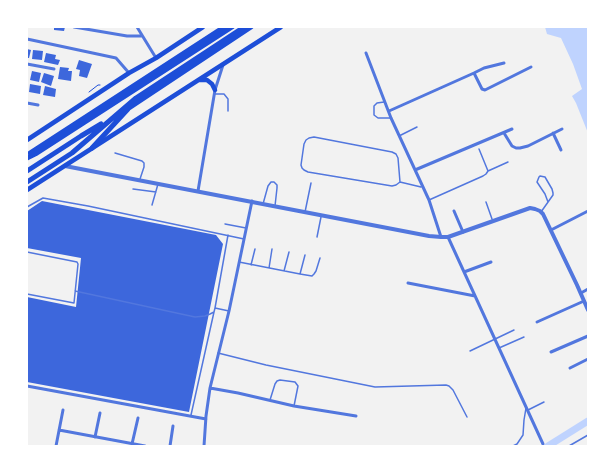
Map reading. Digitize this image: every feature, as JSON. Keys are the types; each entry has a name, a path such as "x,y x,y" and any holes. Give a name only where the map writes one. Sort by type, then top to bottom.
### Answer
{"main road":[{"path":"27,140 129,73 156,58 203,27"},
{"path":"27,156 224,27"},
{"path":"27,156 37,153 232,27"},
{"path":"27,182 72,153 136,98 244,27"},
{"path":"27,171 81,136 128,109 252,27"},
{"path":"27,190 281,27"},
{"path":"199,80 207,80 212,84 214,92"},
{"path":"92,148 128,109"}],"street":[{"path":"74,27 128,36 142,36"},
{"path":"137,27 156,58"},
{"path":"27,39 116,58 129,73"},
{"path":"366,53 391,118 429,200 441,237"},
{"path":"389,111 484,68 504,63"},
{"path":"27,64 54,69"},
{"path":"198,191 214,92 223,65"},
{"path":"474,73 482,89 485,90 531,67"},
{"path":"27,103 38,105"},
{"path":"415,170 512,129"},
{"path":"504,133 512,146 520,148 528,146 562,129"},
{"path":"553,133 561,150"},
{"path":"64,166 441,237 448,237 530,208 535,209 543,214 588,310"},
{"path":"204,446 210,388 229,310 252,201"},
{"path":"454,211 463,232"},
{"path":"551,230 588,211"},
{"path":"448,237 543,444"},
{"path":"464,272 491,262"},
{"path":"408,283 475,296"},
{"path":"581,293 588,289"},
{"path":"537,322 584,301"},
{"path":"551,352 588,336"},
{"path":"570,368 588,359"},
{"path":"27,386 206,419"},
{"path":"210,388 294,406 356,416"},
{"path":"56,446 63,410"},
{"path":"95,437 100,413"},
{"path":"132,444 138,418"},
{"path":"170,446 173,426"},
{"path":"59,430 145,446"}],"lane":[{"path":"214,92 224,94 228,99 228,111"},
{"path":"385,101 377,103 374,106 374,115 378,118 391,118"},
{"path":"399,136 418,127"},
{"path":"400,182 398,158 396,154 392,152 314,137 306,140 304,144 301,165 304,170 308,172 392,186 400,182 423,187"},
{"path":"479,148 488,171"},
{"path":"115,153 142,161 144,163 140,181"},
{"path":"429,200 483,176 488,171 508,162"},
{"path":"541,212 553,195 552,189 545,177 540,176 537,182 545,194 548,202"},
{"path":"263,204 268,186 270,182 274,182 277,185 275,206"},
{"path":"305,212 311,183"},
{"path":"152,205 158,184"},
{"path":"134,189 156,192"},
{"path":"27,207 44,198 244,238"},
{"path":"486,202 493,221"},
{"path":"317,237 322,215"},
{"path":"225,224 246,228"},
{"path":"191,416 215,308 228,235"},
{"path":"251,265 255,249"},
{"path":"269,268 272,249"},
{"path":"27,252 77,262 78,266 74,303 27,294"},
{"path":"284,271 289,252"},
{"path":"300,274 305,255"},
{"path":"239,262 312,276 320,258"},
{"path":"75,291 196,317 205,316 214,312"},
{"path":"215,308 229,310"},
{"path":"470,351 514,330"},
{"path":"499,348 524,337"},
{"path":"218,353 375,387 446,385 453,390 467,417"},
{"path":"270,401 277,381 295,382 298,386 294,406"},
{"path":"513,446 523,435 524,420 527,408 544,402"},
{"path":"569,446 588,434"}],"path":[{"path":"88,92 98,85 101,85 99,87"}],"water":[{"path":"545,27 588,27 588,133 572,96 582,89 573,64 561,38 547,34"}],"building":[{"path":"54,27 65,27 64,31 54,30"},
{"path":"27,49 31,50 29,58 27,58"},
{"path":"33,50 43,51 42,60 32,59"},
{"path":"46,53 56,55 55,59 60,60 58,65 44,62"},
{"path":"79,60 92,64 87,78 79,76 80,70 76,69"},
{"path":"60,67 69,68 68,71 72,71 71,81 58,79"},
{"path":"32,71 41,73 39,82 30,80"},
{"path":"44,73 54,76 51,86 41,82"},
{"path":"30,84 41,86 40,94 29,92"},
{"path":"45,86 56,89 55,97 43,95"},
{"path":"42,201 216,235 223,244 189,412 27,382 27,297 76,307 81,258 27,248 27,211"}],"waterway":[{"path":"548,446 588,421"}]}
